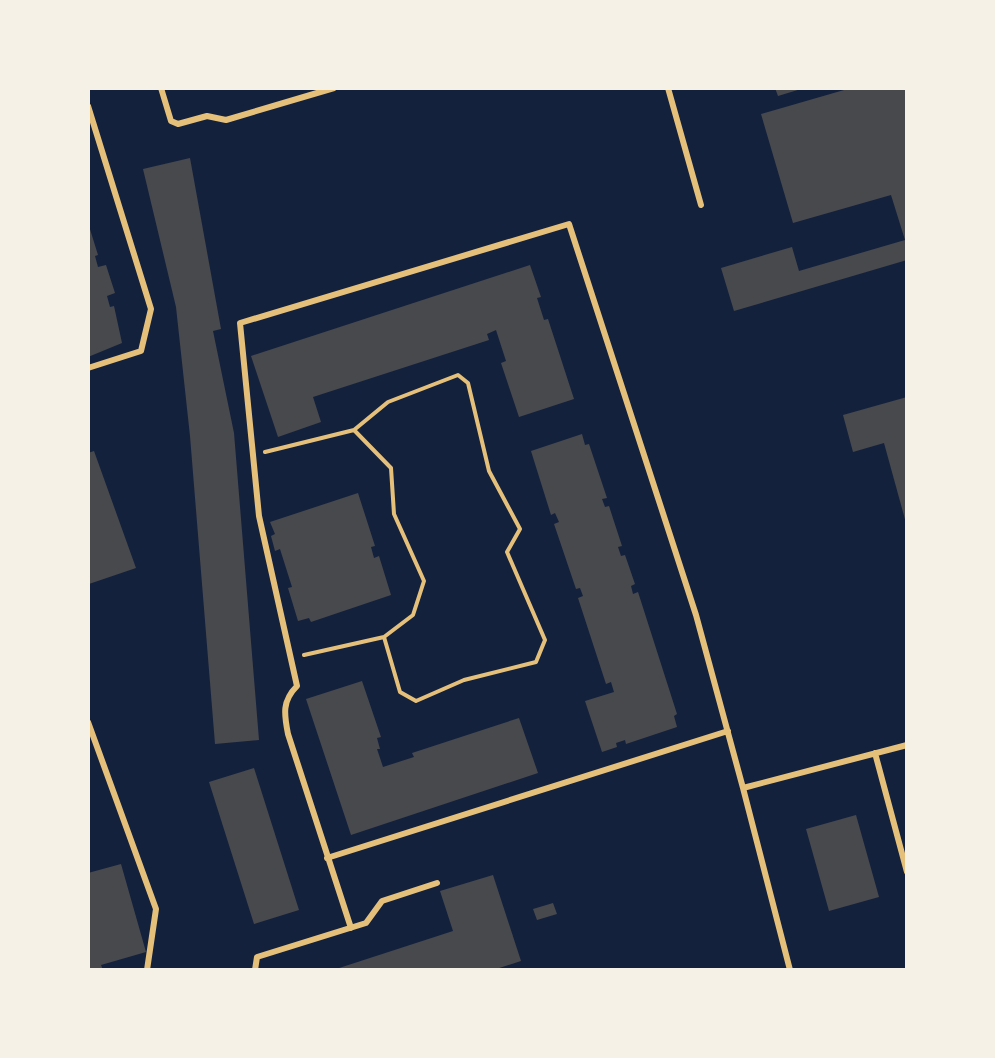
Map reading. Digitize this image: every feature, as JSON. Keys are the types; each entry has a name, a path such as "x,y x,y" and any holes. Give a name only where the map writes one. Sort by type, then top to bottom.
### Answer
{"lane":[{"path":"161,88 171,121 178,124 207,116 226,120 334,88"},
{"path":"668,88 701,205"},
{"path":"88,106 151,311 141,351 88,368"},
{"path":"351,928 288,734 284,711 288,696 297,686 259,516 240,323 569,224 696,615 790,970"},
{"path":"88,722 156,909 147,970"},
{"path":"327,858 728,731"},
{"path":"743,788 907,745"},
{"path":"875,753 907,872"},
{"path":"255,970 257,957 369,921 382,901 437,883"}],"path":[{"path":"253,455 354,430 388,402 458,375 468,383 489,471 520,529 507,552 545,640 536,662 464,680 416,701 400,692 384,637"},
{"path":"293,658 384,637 413,615 424,581 394,514 391,468 354,430"}],"building":[{"path":"775,88 801,88 801,89 778,96"},
{"path":"851,88 907,88 907,260 734,311 721,268 792,247 799,271 905,240 891,195 793,223 761,114"},
{"path":"190,158 221,329 213,331 234,433 259,740 215,744 190,436 176,307 143,169"},
{"path":"89,226 98,255 95,256 98,267 106,265 115,293 107,296 110,307 114,306 122,343 88,357"},
{"path":"530,265 541,297 537,298 544,320 548,319 574,399 519,417 501,363 506,361 496,330 487,334 489,340 313,397 321,422 278,437 251,356"},
{"path":"907,397 906,523 884,443 853,452 843,415"},
{"path":"582,434 585,445 589,444 607,498 602,499 605,507 609,506 622,546 618,547 621,556 625,555 635,584 631,586 633,594 638,592 677,714 674,716 677,727 626,744 625,740 616,743 617,747 602,752 585,701 614,692 611,682 606,684 578,598 583,596 580,588 576,589 554,524 559,522 555,513 551,515 531,451"},
{"path":"94,451 136,568 89,584 88,453"},
{"path":"358,493 375,546 371,547 374,558 379,556 391,595 311,622 309,618 298,621 288,588 292,587 280,549 275,551 271,536 275,534 270,522"},
{"path":"362,681 381,737 377,738 380,749 377,749 383,767 414,757 412,753 519,718 538,773 351,835 306,699"},
{"path":"254,768 299,910 254,924 209,782"},
{"path":"856,815 879,897 829,911 806,829"},
{"path":"121,864 146,952 101,965 103,970 88,970 88,873"},
{"path":"493,875 521,961 493,970 333,970 453,931 440,891"},
{"path":"553,903 557,914 537,920 533,909"}]}
